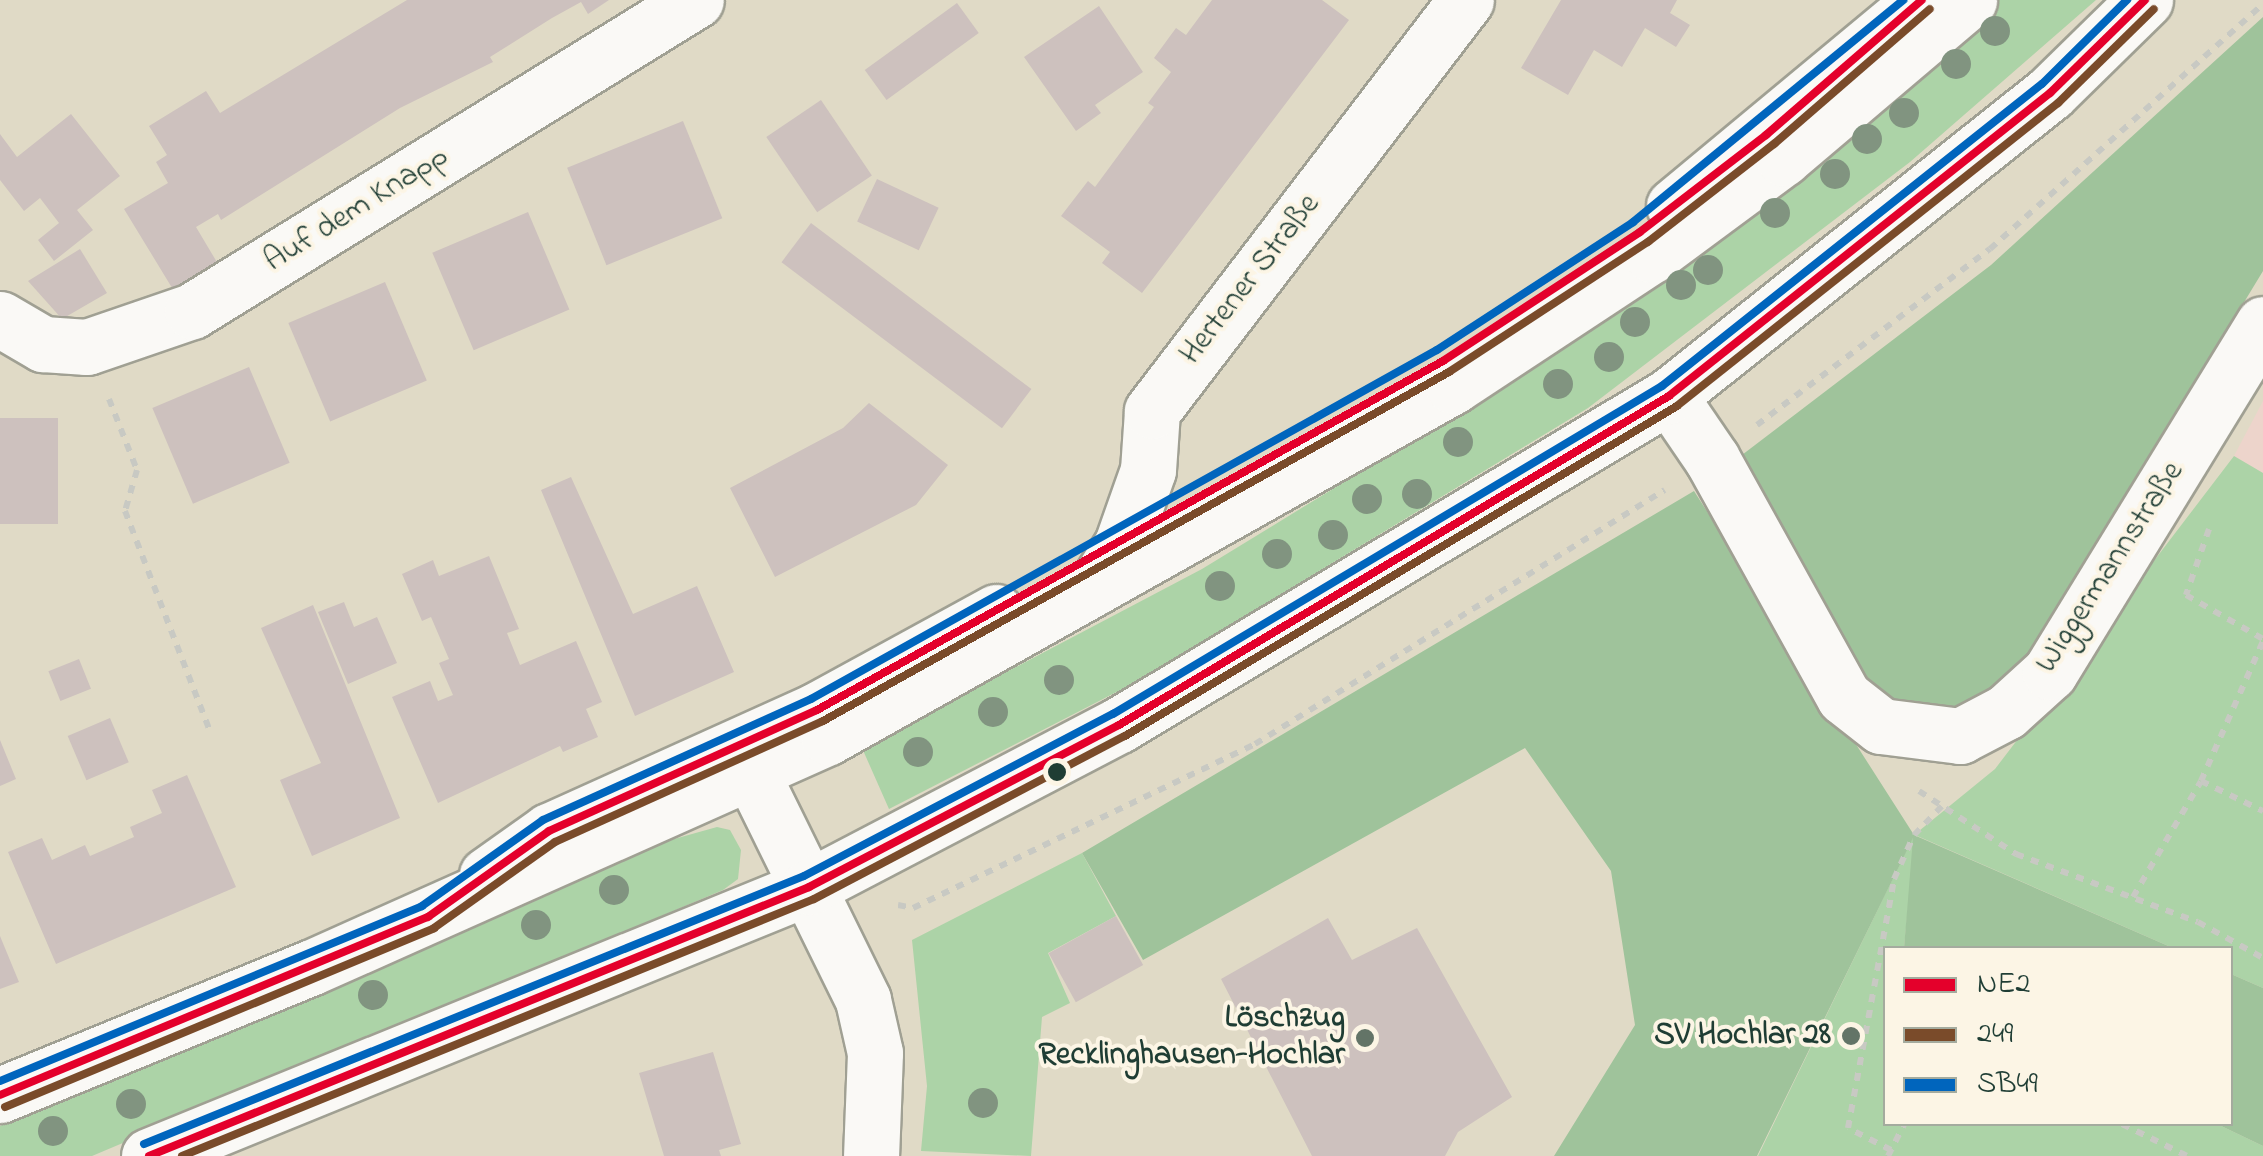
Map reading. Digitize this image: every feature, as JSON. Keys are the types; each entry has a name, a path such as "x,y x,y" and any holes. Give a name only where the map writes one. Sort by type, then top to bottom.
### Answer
{"main road":[{"name":"Auf dem Knapp","path":"0,319 43,344 87,347 192,312 696,0"},
{"name":"Hertener Straße","path":"1108,565 1148,470 1152,411 1466,0"},
{"path":"0,1096 428,917 828,737 1443,361 1640,232 1766,136 1922,0"},
{"path":"428,917 549,831 817,710 1453,386 1652,256 1783,158 1969,0"},
{"path":"149,1156 808,887 1119,725 1669,396 2050,93 2145,0"},
{"name":"Wiggermannstraße","path":"1881,726 1960,736 2006,712 2050,672 2263,324"},
{"path":"1669,396 1712,460 1844,697 1881,726"},
{"path":"751,772 863,1000 872,1036 878,1107 871,1156"}],"path":[{"path":"101,379 136,470 124,511 210,731"},
{"path":"2133,896 2201,782 2263,640 2186,595"},
{"path":"1881,726 1909,784 2016,854 2133,896 2263,958"},
{"path":"2201,782 2263,811"},
{"path":"1903,1126 1890,1153 1848,1128 1894,879 1914,834 1942,806"},
{"path":"2126,1126 2187,1156"}],"shaded area":[{"path":"2263,401 2263,473 2234,456"}],"green space":[{"path":"1991,0 2096,0 1910,162 1588,408 1136,682 889,809 862,748 1202,569 1488,394"},
{"path":"2263,17 2263,271 2033,650 1979,703 1945,712 1904,705 1868,683 1738,458 1991,265"},
{"path":"2234,456 2263,473 2263,988 2233,975 2233,946 2168,946 1915,835 1904,946 1883,946 1883,1126 2221,1126 2263,1146 2263,1156 1758,1156 1914,835 1995,769"},
{"path":"1694,491 1914,835 2168,946 1904,946 1913,838 1757,1156 1554,1156 1635,1025 1611,871 1525,748 1143,960 1082,853"},
{"path":"717,827 730,830 741,850 738,879 723,890 92,1156 0,1156 0,1126 667,841"},
{"path":"1082,853 1116,916 1048,953 1070,1003 1042,1017 1031,1156 921,1151 927,1086 912,940"},
{"path":"2233,975 2263,988 2263,1146 2221,1126 2233,1126"}],"building":[{"path":"407,0 609,0 588,14 581,2 490,57 493,62 400,108 221,220 218,214 196,227 221,269 177,296 124,209 168,183 156,162 167,155 149,126 206,91 220,113"},
{"path":"1212,0 1322,0 1349,20 1142,293 1102,263 1110,252 1061,216 1088,181 1095,187 1154,107 1148,103 1171,72 1154,58 1176,28 1186,35"},
{"path":"1561,0 1677,0 1670,13 1690,25 1676,47 1645,28 1622,67 1594,50 1568,95 1521,68"},
{"path":"957,3 979,33 887,100 865,70"},
{"path":"1099,6 1143,72 1095,105 1101,113 1076,131 1024,57"},
{"path":"821,100 872,175 817,212 766,137"},
{"path":"71,114 120,176 77,210 93,230 54,261 38,240 59,223 40,198 24,211 0,180 0,134 17,157"},
{"path":"683,121 722,218 606,265 567,168"},
{"path":"877,179 939,208 919,250 857,222"},
{"path":"528,212 569,310 474,350 432,253"},
{"path":"811,223 1031,389 1002,428 782,262"},
{"path":"80,249 107,293 62,319 28,281"},
{"path":"385,282 427,380 330,422 288,323"},
{"path":"249,367 290,463 193,504 152,408"},
{"path":"869,403 948,465 916,505 775,577 730,488 843,428"},
{"path":"0,418 58,418 58,524 0,524"},
{"path":"571,477 633,614 697,586 734,672 635,716 541,490"},
{"path":"489,556 519,629 507,633 520,665 576,641 602,702 586,709 598,737 563,752 560,746 438,803 392,697 430,681 438,701 453,695 439,663 449,659 431,617 422,621 402,574 433,560 439,576"},
{"path":"344,602 354,627 377,617 397,663 348,684 318,612"},
{"path":"313,605 400,818 312,856 280,780 321,763 261,628"},
{"path":"79,659 91,689 60,701 48,671"},
{"path":"110,718 129,762 86,780 68,736"},
{"path":"0,740 16,779 0,786"},
{"path":"187,775 236,887 56,964 8,852 42,838 52,860 85,845 90,856 134,837 130,827 162,813 152,790"},
{"path":"1116,916 1143,965 1076,1002 1049,953"},
{"name":"Löschzug Recklinghausen-Hochlar","path":"1328,918 1352,960 1417,928 1512,1097 1458,1132 1445,1156 1312,1156 1221,979"},
{"path":"0,936 19,982 0,989"},
{"path":"713,1052 741,1144 719,1150 721,1156 664,1156 639,1073"}],"transit line":[{"name":"SB49","path":"0,1081 422,906 543,820 811,699 1437,350 1633,222 1903,0"},
{"name":"NE2","path":"0,1095 428,917 549,831 817,710 1443,361 1640,232 1766,135 1922,0"},
{"name":"SB49","path":"144,1144 804,876 1113,714 1662,386 2042,84 2127,0"},
{"name":"NE2","path":"149,1156 809,887 1119,725 1669,396 2050,93 2145,0"},
{"name":"249","path":"5,1107 434,928 555,842 823,721 1449,372 1648,242 1774,144 1930,9"},
{"name":"249","path":"182,1156 814,899 1125,736 1677,406 2058,103 2154,9"}],"place":[{"name":"SV Hochlar 28","path":"1851,1036"},
{"name":"Löschzug Recklinghausen-Hochlar","path":"1365,1038"}]}
